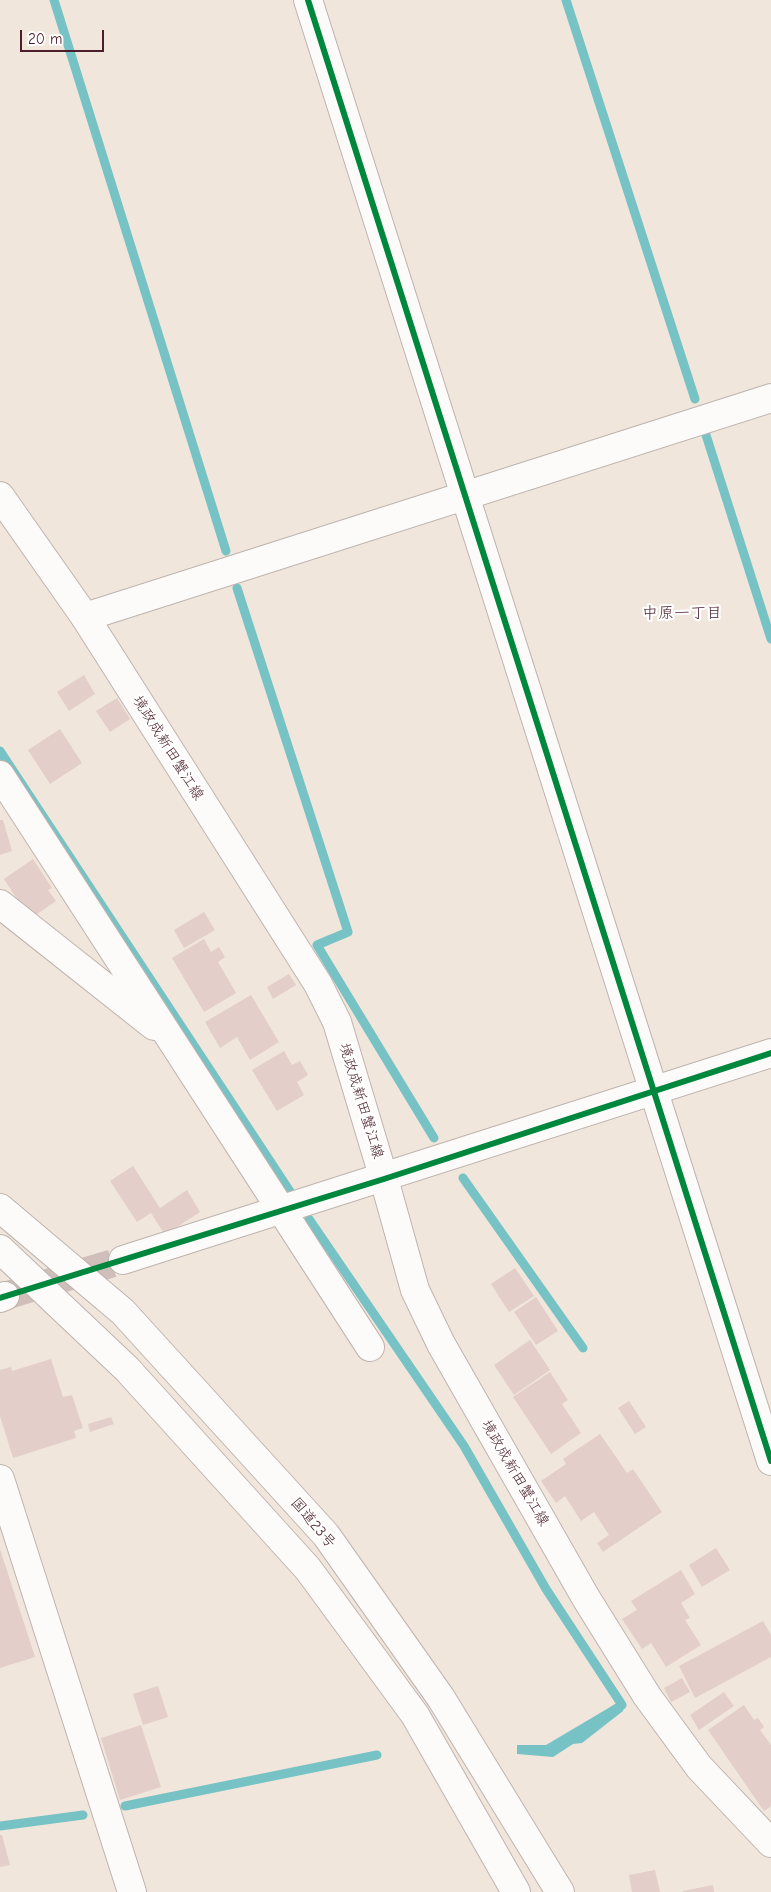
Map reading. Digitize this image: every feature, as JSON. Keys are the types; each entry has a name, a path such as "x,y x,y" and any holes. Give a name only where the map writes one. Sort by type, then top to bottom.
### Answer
{"main road":[{"path":"308,0 771,1461"},
{"path":"85,617 771,398"},
{"name":"境政成新田蟹江線","path":"0,496 85,617 318,984 337,1022 384,1178 415,1290 441,1344 586,1598 647,1696 699,1767 771,1844"},
{"path":"0,775 370,1347"},
{"path":"0,904 170,1039"},
{"path":"123,1260 282,1211 771,1053"},
{"name":"国道23号","path":"0,1208 123,1312 326,1535 441,1698 560,1892"},
{"path":"0,1249 127,1369 308,1569 415,1715 516,1892"},
{"path":"0,1479 132,1892"}],"water":[{"path":"617,1703 622,1705 625,1703 623,1711 582,1743 573,1744 553,1757 517,1754 517,1745 546,1745"}],"building":[{"path":"84,675 95,694 69,711 57,692"},
{"path":"117,698 130,719 110,732 96,711"},
{"path":"60,729 82,763 50,784 28,750"},
{"path":"0,820 3,820 12,851 0,855"},
{"path":"33,859 52,888 48,890 56,901 30,919 4,879"},
{"path":"204,912 215,930 184,948 174,930"},
{"path":"204,939 211,952 219,947 225,957 218,962 236,993 204,1012 172,958"},
{"path":"289,974 296,985 273,999 267,987"},
{"path":"251,995 279,1042 250,1060 237,1037 220,1048 205,1022"},
{"path":"284,1051 292,1065 300,1061 308,1075 297,1082 304,1095 277,1111 252,1070"},
{"path":"133,1166 160,1208 187,1190 200,1212 165,1235 151,1213 137,1222 110,1181"},
{"path":"515,1268 534,1296 509,1312 491,1284"},
{"path":"536,1297 558,1331 536,1345 514,1312"},
{"path":"530,1340 550,1370 514,1395 494,1365"},
{"path":"51,1359 63,1397 72,1395 83,1428 74,1431 76,1438 13,1458 0,1416 0,1370 11,1367 12,1371"},
{"path":"550,1372 568,1400 562,1404 581,1433 551,1454 513,1397"},
{"path":"629,1401 646,1427 635,1434 618,1408"},
{"path":"111,1417 114,1424 90,1432 88,1424"},
{"path":"600,1434 627,1473 633,1469 662,1512 603,1552 597,1543 609,1535 594,1512 581,1521 565,1496 556,1503 541,1481 566,1464 563,1459"},
{"path":"716,1548 730,1570 702,1587 689,1565"},
{"path":"0,1549 35,1657 0,1668"},
{"path":"681,1570 695,1594 681,1603 690,1618 685,1620 701,1645 666,1667 651,1643 642,1649 622,1619 637,1610 631,1601"},
{"path":"763,1621 771,1635 771,1657 695,1698 679,1666"},
{"path":"682,1678 690,1692 671,1702 664,1688"},
{"path":"158,1686 168,1717 143,1725 133,1694"},
{"path":"724,1692 734,1706 699,1730 690,1715"},
{"path":"744,1705 754,1720 758,1718 764,1727 760,1730 771,1745 771,1806 764,1811 708,1730"},
{"path":"141,1725 161,1787 120,1800 101,1738"},
{"path":"0,1835 2,1835 10,1865 0,1867"},
{"path":"655,1870 660,1892 632,1892 629,1875"},
{"path":"713,1885 714,1892 683,1892 683,1891"}],"waterway":[{"path":"54,0 226,551"},
{"path":"566,0 695,399"},
{"path":"706,435 771,639"},
{"path":"237,588 348,932 317,945 434,1138"},
{"path":"0,751 291,1193"},
{"path":"463,1178 583,1348"},
{"path":"309,1219 464,1446 546,1589 622,1705 611,1712"},
{"path":"125,1806 377,1755"},
{"path":"0,1826 83,1815"}],"tunnel":[{"path":"5,1296 123,1260"}],"cycle path":[{"path":"308,0 771,1461"},
{"path":"0,1298 384,1179 771,1053"}],"district":[{"name":"中原一丁目","path":"682,613"}]}
